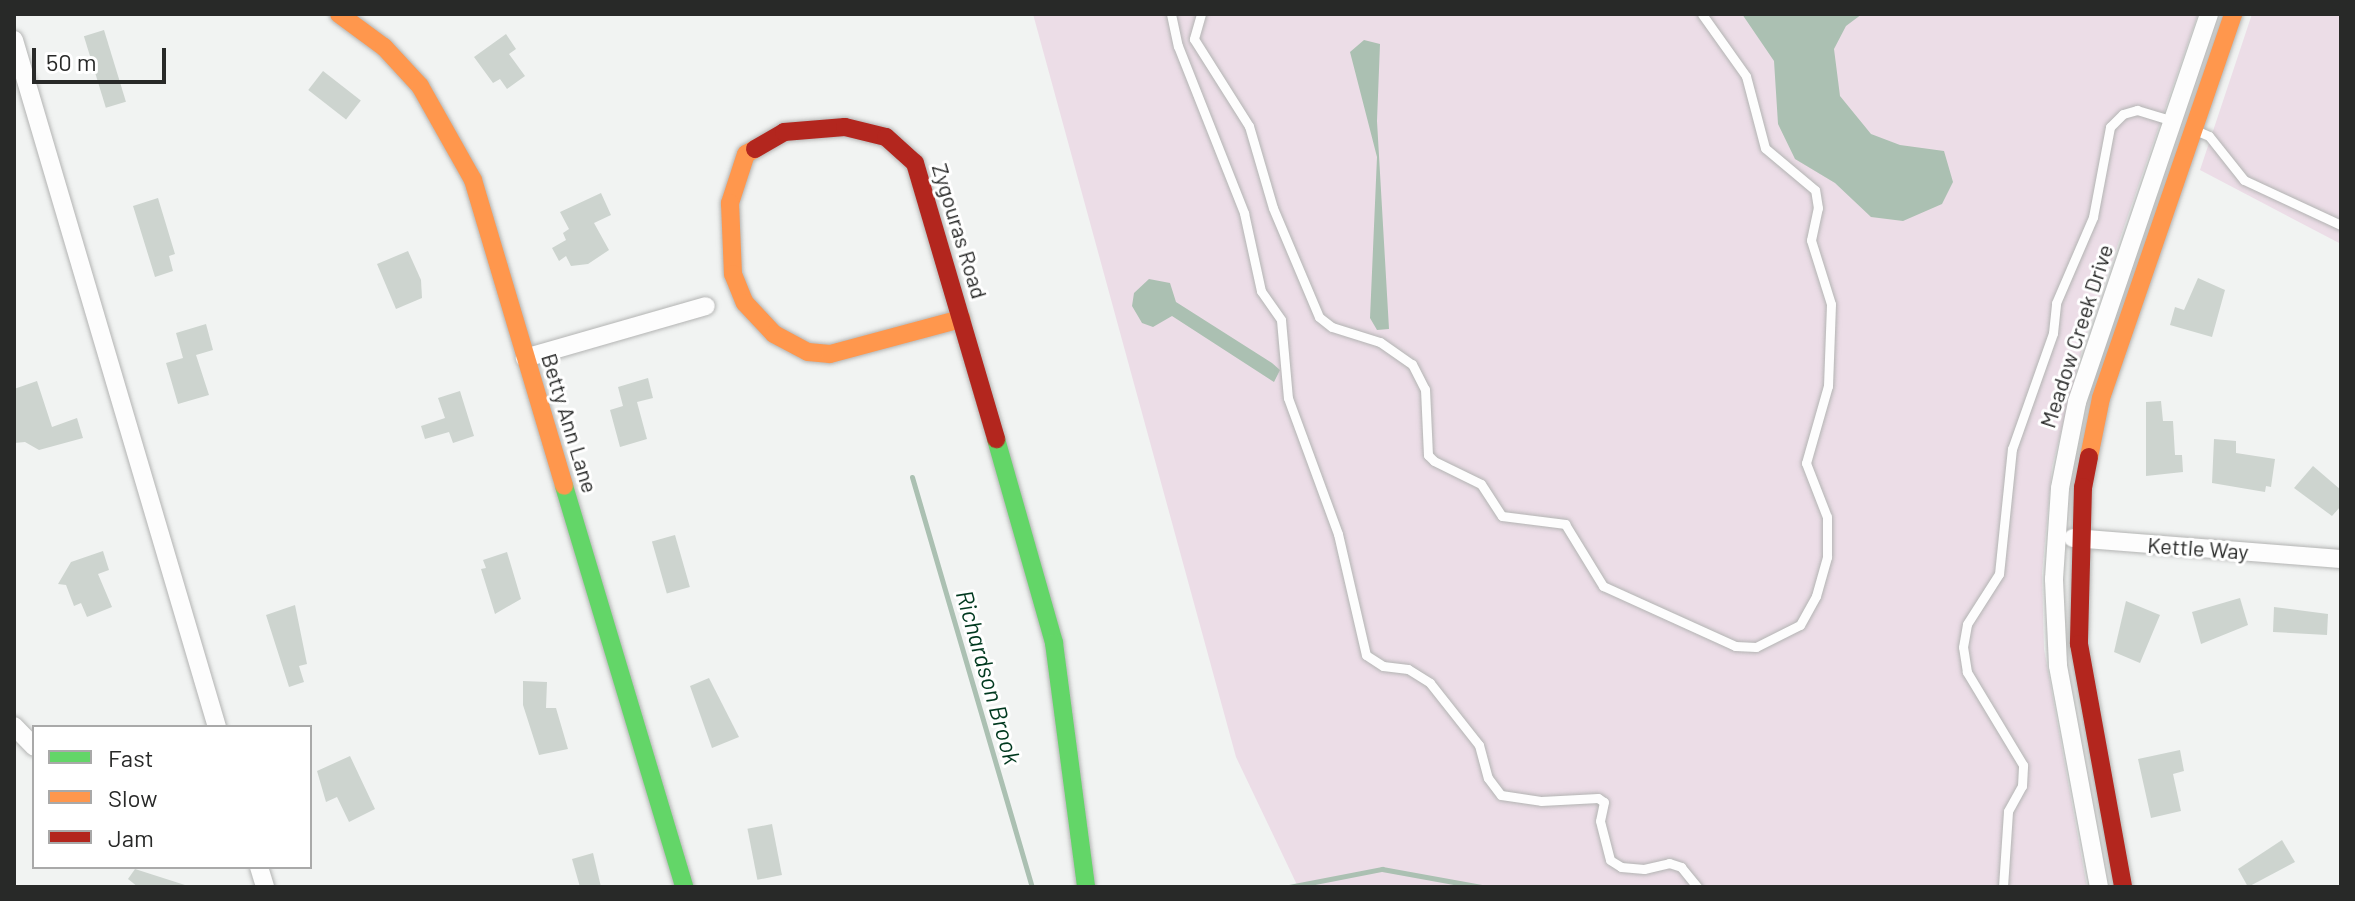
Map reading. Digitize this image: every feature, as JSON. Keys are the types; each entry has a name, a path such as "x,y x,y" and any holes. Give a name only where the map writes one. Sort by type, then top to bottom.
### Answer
{"street":[{"name":"Betty Ann Lane","path":"339,14 403,66 450,131 473,180 684,887"},
{"name":"Meadow Creek Drive","path":"2099,887 2056,644 2055,537 2077,402 2209,14"},
{"name":"Meadow Creek Drive","path":"2123,887 2079,644 2077,539 2101,398 2233,14"},
{"path":"14,40 216,725"},
{"name":"Zygouras Road","path":"961,319 830,354 808,352 774,334 745,303 733,274 731,192 746,154 775,135 819,127 865,129 903,148 919,172 1054,643 1086,887"},
{"path":"2142,213 2162,220"},
{"path":"525,358 706,306"},
{"name":"Kettle Way","path":"2055,537 2341,559"},
{"path":"14,726 32,745"},
{"path":"2078,779 2101,774"}],"lane":[{"path":"1171,14 1178,46 1244,213 1258,283 1281,320 1288,398 1338,534 1366,655 1383,666 1420,674 1430,683 1479,745 1488,778 1501,795 1541,801 1598,798 1604,802 1600,821 1610,860 1621,867 1644,869 1669,863 1681,867 1697,887"},
{"path":"1201,14 1194,39 1249,126 1273,208 1319,317 1332,327 1380,342 1412,364 1428,402 1428,455 1481,484 1502,516 1565,524 1603,586 1735,646 1756,647 1800,625 1816,596 1827,557 1827,517 1806,463 1828,386 1831,304 1811,240 1818,208 1815,190 1765,148 1746,76 1702,14"},
{"path":"2003,887 2008,811 2022,786 2023,765 1967,672 1963,647 1967,624 1999,574 2012,449 2053,333 2056,303 2093,217 2110,127 2137,110 2209,136 2244,180 2341,225"}],"shaded area":[{"path":"1033,14 2198,14 2084,342 2052,467 2042,573 2044,649 2087,887 1298,887 1236,757"},
{"path":"1742,14 1862,14 1846,26 1834,49 1840,96 1871,134 1900,145 1944,151 1953,182 1942,204 1903,221 1871,217 1835,183 1795,159 1778,124 1774,61"},
{"path":"2252,14 2341,14 2341,244 2200,170"},
{"path":"1364,40 1380,44 1377,121 1389,329 1377,330 1370,318 1377,157 1350,52"},
{"path":"1149,279 1170,283 1176,302 1272,363 1280,370 1274,382 1172,316 1153,327 1142,323 1132,306 1134,293"}],"building":[{"path":"104,30 126,102 106,108 84,36"},
{"path":"506,34 516,49 509,54 525,76 507,89 500,79 493,83 474,57"},
{"path":"323,71 361,101 346,119 308,90"},
{"path":"601,193 611,215 594,223 609,250 588,264 571,266 566,256 559,261 552,248 566,240 563,233 569,229 560,212"},
{"path":"158,198 175,254 169,256 173,271 155,277 133,206"},
{"path":"408,251 421,280 422,298 396,309 377,264"},
{"path":"2198,278 2225,290 2212,337 2170,325 2175,307 2184,310"},
{"path":"206,324 213,350 196,355 209,395 178,404 166,363 183,358 176,333"},
{"path":"648,378 653,398 637,402 647,439 620,447 610,410 623,406 618,387"},
{"path":"37,381 52,427 77,418 83,438 39,450 25,442 14,443 14,389"},
{"path":"460,391 474,436 453,443 449,432 425,439 421,426 445,418 438,398"},
{"path":"2161,401 2163,421 2173,421 2175,455 2182,455 2183,472 2146,476 2146,402"},
{"path":"2214,439 2236,441 2236,453 2275,459 2271,487 2266,486 2265,492 2212,483"},
{"path":"2313,466 2341,490 2341,506 2332,516 2294,488"},
{"path":"675,535 690,587 667,594 652,542"},
{"path":"103,551 109,570 98,574 112,607 87,617 81,603 74,606 66,585 58,584 71,562"},
{"path":"507,552 521,599 495,614 481,569 486,568 483,560"},
{"path":"2240,598 2248,625 2201,644 2192,612"},
{"path":"2126,601 2160,615 2140,663 2114,652"},
{"path":"295,605 307,664 299,666 304,682 289,687 266,615"},
{"path":"2274,607 2328,614 2327,635 2273,632"},
{"path":"709,678 739,737 712,748 690,686"},
{"path":"523,681 547,682 546,708 556,708 568,749 539,755 523,705"},
{"path":"2180,750 2184,771 2173,774 2181,811 2151,818 2138,759"},
{"path":"350,756 375,809 349,822 337,797 326,802 317,771"},
{"path":"772,824 782,875 757,880 747,829"},
{"path":"2282,840 2295,862 2248,887 2238,869"},
{"path":"593,853 601,887 580,887 572,859"},
{"path":"135,869 185,887 138,887 128,879"}],"waterway":[{"name":"Richardson Brook","path":"912,477 1032,887"},
{"name":"Richardson Brook","path":"1289,887 1382,869 1481,887"}],"traffic: fast":[{"path":"996,439 1054,643 1086,887"},
{"path":"564,486 684,887"}],"traffic: slow":[{"path":"339,14 384,47 420,86 473,180 564,486"},
{"path":"2089,457 2101,398 2233,14"},
{"path":"755,149 746,154 730,203 733,274 745,303 774,334 808,352 830,354 961,319"}],"traffic: jam":[{"path":"755,149 784,132 845,127 886,137 915,163 996,439"},
{"path":"2089,457 2083,487 2079,644 2123,887"}]}
